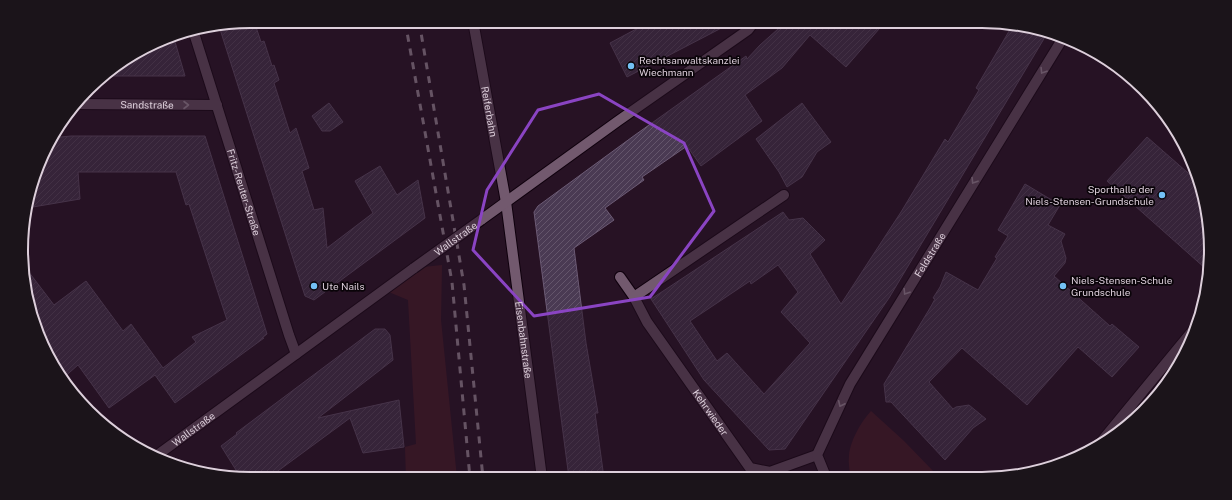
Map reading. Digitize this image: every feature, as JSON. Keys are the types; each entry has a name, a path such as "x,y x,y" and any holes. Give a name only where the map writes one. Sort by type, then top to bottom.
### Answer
{"street":[{"name":"Reiferbahn","path":"474,28 506,202"},
{"name":"Wallstraße","path":"160,453 414,268 750,28"},
{"name":"Fritz-Reuter-Straße","path":"195,35 296,354"},
{"name":"Feldstraße","path":"817,455 850,384 1060,43"},
{"name":"Sandstraße","path":"83,104 217,105"},
{"path":"634,297 784,195"},
{"name":"Eisenbahnstraße","path":"506,202 541,472"},
{"name":"Kehrwieder","path":"620,277 634,297 647,322 750,468 770,472 817,455"},
{"path":"1110,432 1184,341"},
{"path":"817,455 824,472"}],"highlighted area":[{"path":"599,94 684,143 714,211 650,297 534,316 473,250 487,190 538,110"}],"shaded area":[{"path":"442,265 441,320 456,472 406,472 405,447 416,444 408,300 384,290 414,268"},
{"path":"871,411 904,441 934,472 850,472 849,459 851,444 863,421"}],"building":[{"path":"235,28 256,28 261,42 264,41 272,66 274,65 279,80 274,83 290,133 296,128 309,168 302,171 314,210 323,208 327,248 373,213 355,181 380,166 397,195 418,180 425,218 314,300 305,296 220,30"},
{"path":"638,28 722,28 627,77 610,43"},
{"path":"779,28 880,28 846,67 810,35 782,68 745,95 762,121 701,166 687,146 642,177 644,180 605,208 614,220 574,248 586,343 598,413 595,413 603,472 568,472 534,212 538,206 635,135 746,56 747,59"},
{"path":"1010,30 1045,38 889,298 785,449 769,450 704,380 651,299 783,212 789,220 803,218 825,240 810,254 841,304 901,212 945,139 948,142 979,90 976,88","holes":["778,265 798,292 781,312 810,343 764,394 727,353 717,361 690,321 750,281 751,284"]},
{"path":"175,41 185,76 113,76 139,58"},
{"path":"329,103 343,122 330,131 322,131 312,116"},
{"path":"802,103 831,142 817,152 802,177 787,187 779,172 756,139"},
{"path":"205,136 267,334 262,338 264,338 175,403 155,375 109,408 78,365 67,375 45,335 32,293 29,272 54,305 86,281 123,331 131,324 163,368 196,342 192,337 227,320 189,204 186,205 176,172 78,172 80,199 32,207 45,165 59,137"},
{"name":"Sporthalle der Niels-Stensen-Grundschule","path":"1147,137 1191,175 1200,207 1204,235 1204,267 1107,181"},
{"path":"1025,184 1060,205 1048,225 1065,234 1061,241 1066,258 1065,263 1054,276 1110,326 1112,324 1139,347 1112,377 1078,347 1027,405 962,348 929,382 953,409 956,407 969,405 986,419 973,428 945,460 891,402 886,402 884,384 935,299 933,298 940,287 946,272 978,290 1008,236 998,230"},
{"path":"375,329 385,329 390,335 393,360 318,418 399,400 404,447 363,453 350,418 277,472 237,472 221,446 237,434 236,433"}],"railway":[{"path":"406,28 452,282 469,472"},
{"path":"420,28 464,285 482,472"}],"place":[{"name":"Rechtsanwaltskanzlei Wiechmann","path":"631,66"},
{"name":"Sporthalle der Niels-Stensen-Grundschule","path":"1162,195"},
{"name":"Ute Nails","path":"314,286"},
{"name":"Niels-Stensen-Schule Grundschule","path":"1063,286"}]}
